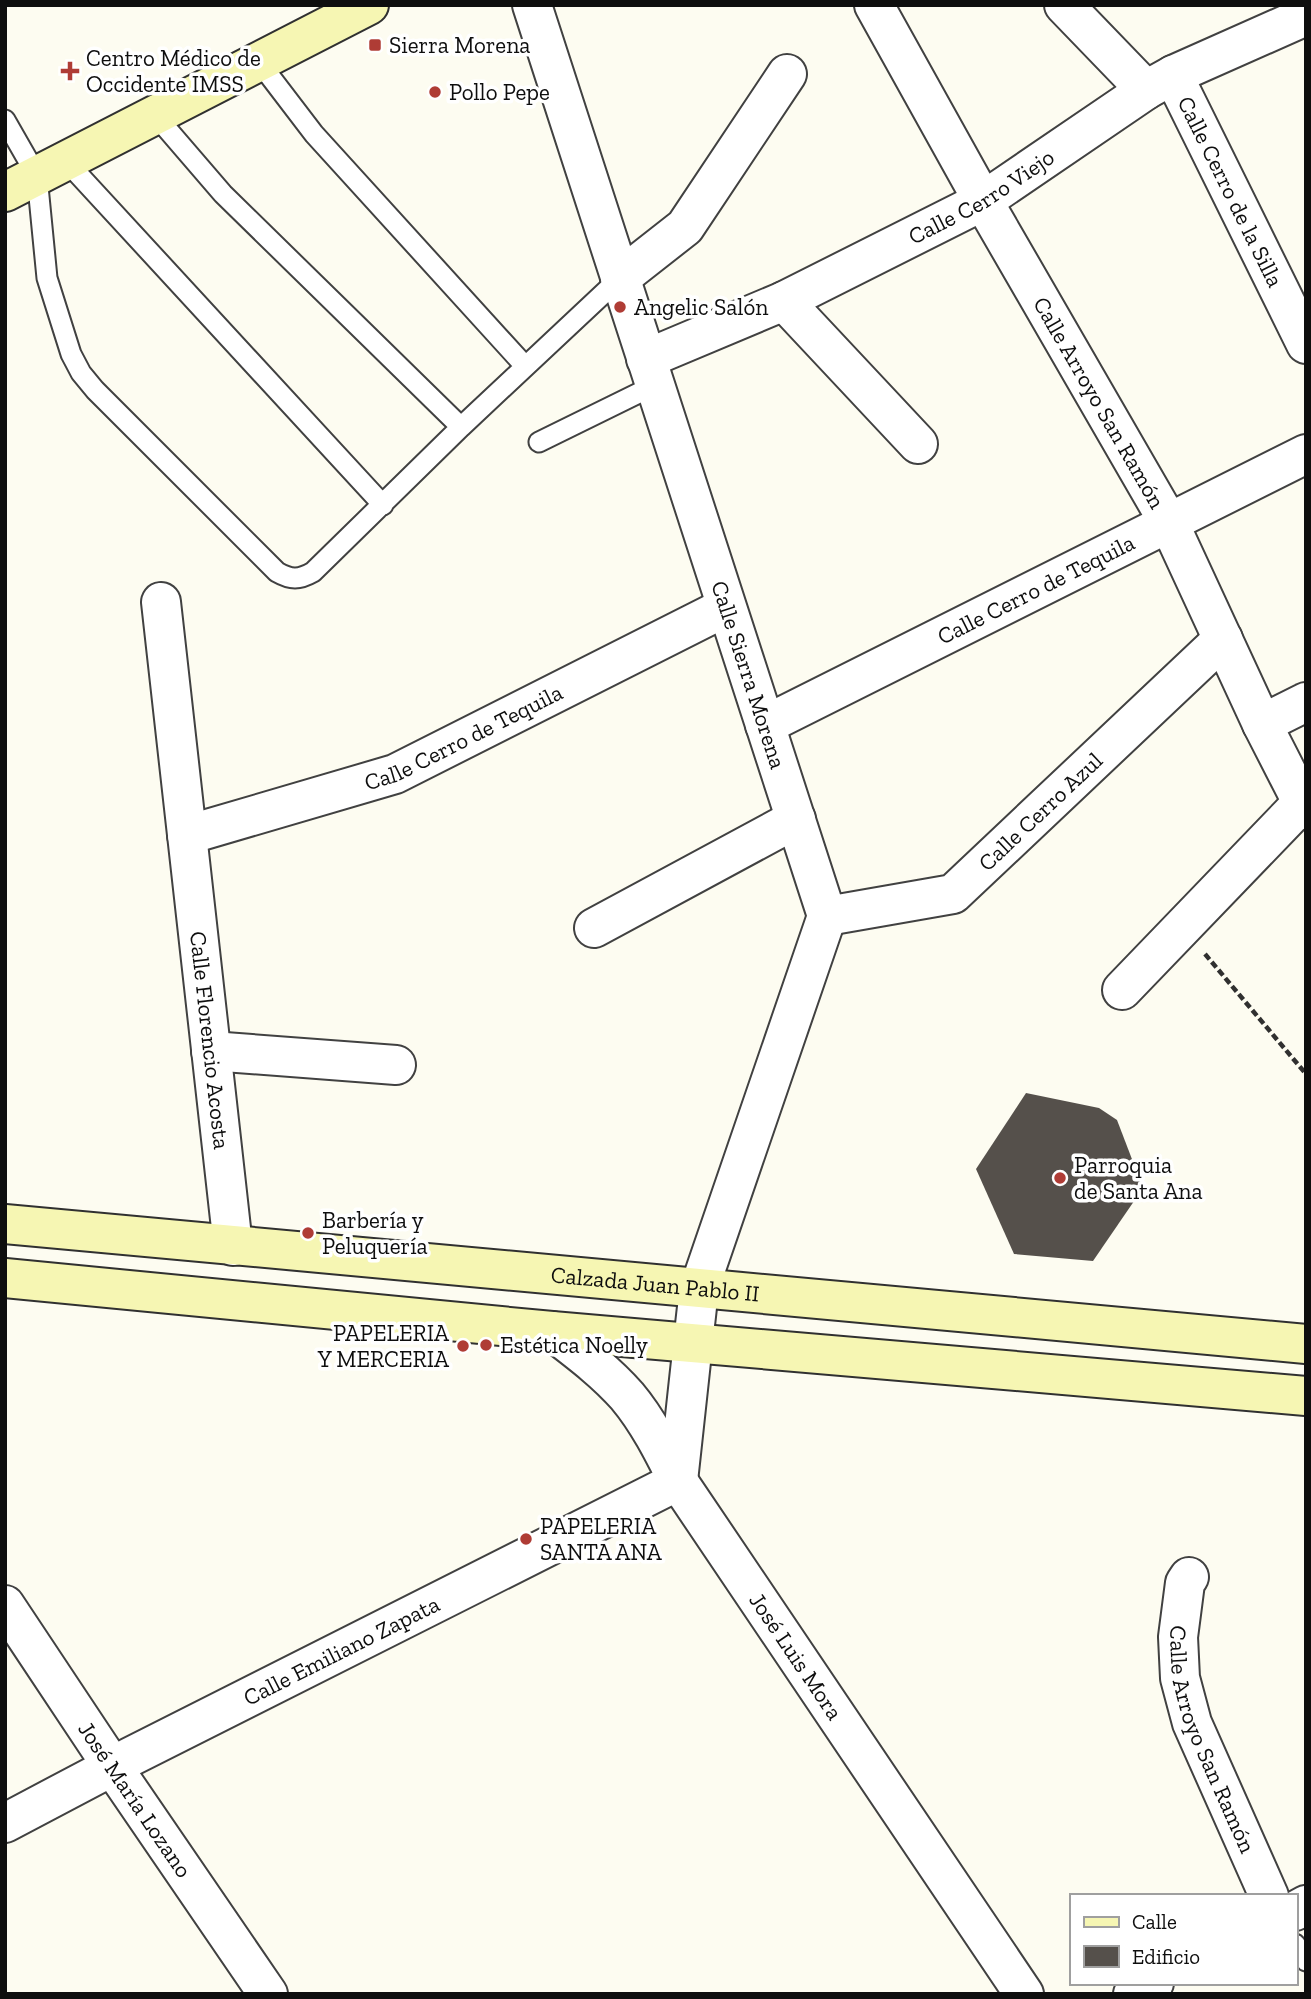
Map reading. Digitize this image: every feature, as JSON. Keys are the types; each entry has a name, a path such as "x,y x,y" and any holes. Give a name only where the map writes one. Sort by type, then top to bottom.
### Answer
{"main road":[{"path":"36,176 369,5"},
{"name":"Calzada Juan Pablo II","path":"5,1224 1306,1343"},
{"path":"5,1279 552,1331 1306,1396"},
{"path":"1214,1388 1243,1338"}],"street":[{"name":"Calle Sierra Morena","path":"532,5 827,916"},
{"name":"Calle Arroyo San Ramón","path":"874,5 983,201 1169,523 1262,724 1304,806"},
{"name":"Calle Cerro de la Silla","path":"1064,5 1159,82 1306,344"},
{"name":"Calle Cerro Viejo","path":"650,372 983,201 1159,82 1306,16"},
{"path":"620,278 685,227 787,74"},
{"path":"784,301 918,444"},
{"name":"Calle Cerro de Tequila","path":"765,725 1306,454"},
{"name":"Calle Florencio Acosta","path":"161,601 233,1246"},
{"name":"Calle Cerro de Tequila","path":"187,835 395,774 726,607"},
{"name":"Calle Cerro Azul","path":"827,916 953,894 1223,639"},
{"path":"1262,724 1306,702"},
{"path":"1122,990 1304,806"},
{"path":"594,928 796,819"},
{"path":"678,1481 699,1289 827,916"},
{"path":"211,1051 396,1065"},
{"name":"José Luis Mora","path":"552,1331 592,1361 627,1396 655,1436 678,1481 1024,1994"},
{"name":"Calle Emiliano Zapata","path":"5,1822 678,1481"},
{"name":"Calle Arroyo San Ramón","path":"1189,1577 1185,1583 1178,1637 1180,1678 1192,1723 1268,1894"},
{"name":"José María Lozano","path":"5,1605 268,1994"},
{"path":"1133,1994 1150,1985"}],"lane":[{"path":"259,62 314,134 525,366"},
{"path":"155,115 223,194 461,427"},
{"path":"5,120 36,176 383,505"},
{"path":"36,176 47,278 71,354 81,373 104,400 277,572 289,579 301,579 313,572 461,427 620,278"},
{"path":"539,442 650,372"}],"path":[{"path":"1182,927 1306,1074"}],"building":[{"name":"Parroquia de Santa Ana","path":"1026,1093 1099,1108 1117,1120 1143,1188 1093,1261 1014,1254 976,1169"}],"place":[{"name":"Sierra Morena","path":"375,45"},
{"name":"Centro Médico de Occidente IMSS","path":"70,71"},
{"name":"Pollo Pepe","path":"435,92"},
{"name":"Angelic Salón","path":"620,307"},
{"name":"Parroquia de Santa Ana","path":"1060,1178"},
{"name":"Barbería y Peluquería","path":"308,1233"},
{"name":"Estética Noelly","path":"486,1345"},
{"name":"PAPELERIA Y MERCERIA","path":"463,1346"},
{"name":"PAPELERIA SANTA ANA","path":"526,1539"}]}
